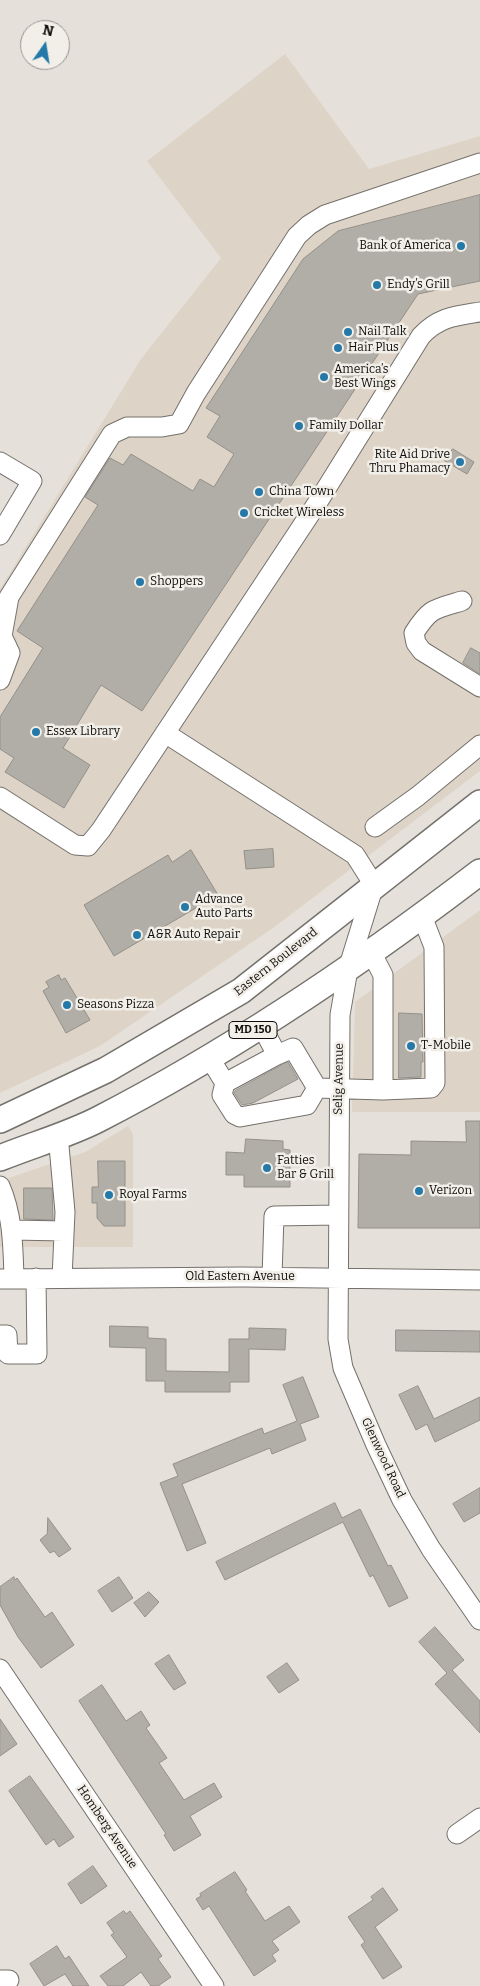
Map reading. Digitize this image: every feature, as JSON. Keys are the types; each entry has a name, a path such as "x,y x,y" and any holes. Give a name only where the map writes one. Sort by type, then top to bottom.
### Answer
{"main road":[{"name":"Eastern Boulevard","path":"0,1120 106,1070 241,991 480,803"},
{"name":"MD 150","path":"0,1158 97,1120 209,1057 348,969 480,872"}],"street":[{"path":"0,680 10,653 2,636 8,597 112,434 127,427 162,427 179,424 291,244 308,225 325,215 480,163"},
{"path":"0,797 75,845 88,846 101,830 330,482 421,336 443,319 480,312"},
{"path":"0,462 32,481 0,535"},
{"path":"462,601 437,608 426,614 414,634 416,643 422,651 480,687"},
{"path":"165,733 355,855 374,885"},
{"path":"375,827 418,796 480,745"},
{"name":"Selig Avenue","path":"337,1277 340,1015 348,969 374,885"},
{"path":"317,1088 384,1090 430,1088 435,1083 434,947 422,916"},
{"path":"371,952 383,975 384,1090"},
{"path":"261,1025 277,1055"},
{"path":"225,1083 293,1048 317,1088"},
{"path":"209,1057 225,1083 222,1095 234,1114 240,1117 307,1105 317,1088"},
{"path":"58,1135 64,1212 62,1278"},
{"path":"0,1186 7,1203 12,1230 7,1279"},
{"path":"272,1277 274,1216 338,1215"},
{"path":"12,1230 64,1231"},
{"name":"Old Eastern Avenue","path":"7,1279 337,1277 480,1280"},
{"name":"Glenwood Road","path":"337,1277 338,1339 343,1368 402,1500 431,1549 480,1620"},
{"path":"0,1335 7,1335 8,1354 37,1354 36,1278"},
{"name":"Homberg Avenue","path":"0,1669 214,1986"},
{"path":"457,1834 480,1818"}],"shaded area":[{"path":"285,54 369,169 480,136 480,771 273,928 100,1046 0,1093 0,589 141,359 221,258 147,161"},
{"path":"480,910 480,1112 352,1112 355,1002"},
{"path":"128,1126 133,1134 133,1247 0,1247 0,1181 85,1152"}],"building":[{"path":"480,195 480,281 418,294 142,711 101,685 63,748 90,765 64,808 5,772 14,758 0,749 0,717 43,648 17,631 98,505 85,497 110,458 123,465 131,454 193,491 200,479 214,487 234,454 207,437 220,416 206,408 303,259 338,231"},
{"name":"Rite Aid Drive Thru Phamacy","path":"453,449 474,462 467,474 445,461"},
{"path":"471,648 480,653 480,674 463,663"},
{"path":"273,849 274,867 246,869 244,851"},
{"path":"191,850 218,895 114,956 84,905 168,855 172,862"},
{"name":"Seasons Pizza","path":"59,975 61,980 65,978 90,1020 66,1033 43,991 49,987 46,982"},
{"name":"T-Mobile","path":"399,1013 422,1014 423,1062 421,1062 421,1077 399,1078"},
{"path":"288,1062 298,1079 253,1103 242,1105 234,1093 235,1091"},
{"name":"Verizon","path":"466,1121 480,1121 480,1228 358,1228 359,1154 411,1155 411,1141 466,1142"},
{"name":"Fatties Bar & Grill","path":"246,1139 283,1141 283,1149 290,1150 290,1187 244,1187 244,1175 226,1175 226,1152 244,1153"},
{"name":"Royal Farms","path":"98,1161 125,1161 125,1226 104,1226 97,1218 97,1203 92,1203 92,1187 98,1187"},
{"path":"24,1188 52,1188 53,1220 24,1219"},
{"path":"110,1326 148,1327 148,1338 166,1339 166,1371 229,1372 229,1339 249,1339 249,1328 286,1329 285,1350 249,1349 249,1382 230,1382 230,1392 165,1392 165,1381 146,1381 146,1348 110,1347"},
{"path":"396,1330 480,1331 480,1352 396,1351"},
{"path":"303,1377 319,1417 300,1424 306,1440 272,1454 270,1448 182,1484 206,1543 187,1551 160,1483 178,1476 173,1464 262,1428 264,1434 297,1421 283,1385"},
{"path":"418,1386 434,1419 480,1397 480,1420 435,1442 427,1424 416,1430 399,1395"},
{"path":"480,1488 480,1513 464,1522 453,1504"},
{"path":"335,1503 342,1518 360,1509 388,1566 391,1565 408,1598 389,1607 373,1575 370,1577 343,1522 225,1580 216,1562"},
{"path":"48,1518 71,1549 59,1557 54,1551 50,1553 40,1540 47,1534"},
{"path":"14,1577 15,1580 17,1578 45,1617 52,1612 74,1645 41,1668 18,1637 0,1605 0,1587"},
{"path":"119,1577 133,1598 112,1612 98,1591"},
{"path":"149,1592 159,1602 145,1617 134,1603"},
{"path":"435,1627 464,1660 452,1670 480,1701 480,1733 435,1684 447,1673 419,1642"},
{"path":"169,1655 186,1683 174,1690 155,1664"},
{"path":"287,1663 299,1680 279,1693 267,1677"},
{"path":"102,1685 126,1721 141,1711 150,1725 146,1728 167,1758 159,1763 184,1800 214,1783 222,1797 190,1816 201,1835 174,1851 164,1835 166,1834 79,1701"},
{"path":"0,1719 17,1744 0,1756"},
{"path":"30,1776 74,1837 59,1847 54,1839 46,1845 9,1791"},
{"path":"93,1866 107,1886 81,1904 68,1884"},
{"path":"235,1872 265,1921 289,1906 300,1922 272,1941 279,1950 272,1955 276,1961 254,1976 209,1906 203,1910 196,1899 201,1896 200,1894"},
{"path":"383,1888 398,1910 375,1927 402,1967 383,1979 361,1945 365,1942 348,1917 373,1900 371,1897"},
{"path":"124,1911 126,1914 130,1911 162,1956 158,1959 171,1977 158,1986 151,1986 141,1972 123,1986 108,1986 100,1976 127,1957 111,1935 114,1933 107,1923"},
{"path":"57,1946 65,1959 69,1956 89,1986 73,1986 65,1974 44,1986 30,1964"}],"place":[{"name":"Bank of America","path":"461,246"},
{"name":"Endy’s Grill","path":"377,285"},
{"name":"Nail Talk","path":"348,332"},
{"name":"Hair Plus","path":"338,348"},
{"name":"America’s Best Wings","path":"324,377"},
{"name":"Family Dollar","path":"299,426"},
{"name":"Rite Aid Drive Thru Phamacy","path":"460,462"},
{"name":"China Town","path":"259,492"},
{"name":"Cricket Wireless","path":"244,513"},
{"name":"Shoppers","path":"140,582"},
{"name":"Essex Library","path":"36,732"},
{"name":"Advance Auto Parts","path":"185,907"},
{"name":"A&R Auto Repair","path":"137,935"},
{"name":"Seasons Pizza","path":"67,1005"},
{"name":"T-Mobile","path":"411,1046"},
{"name":"Fatties Bar & Grill","path":"267,1168"},
{"name":"Verizon","path":"419,1191"},
{"name":"Royal Farms","path":"109,1195"}]}
